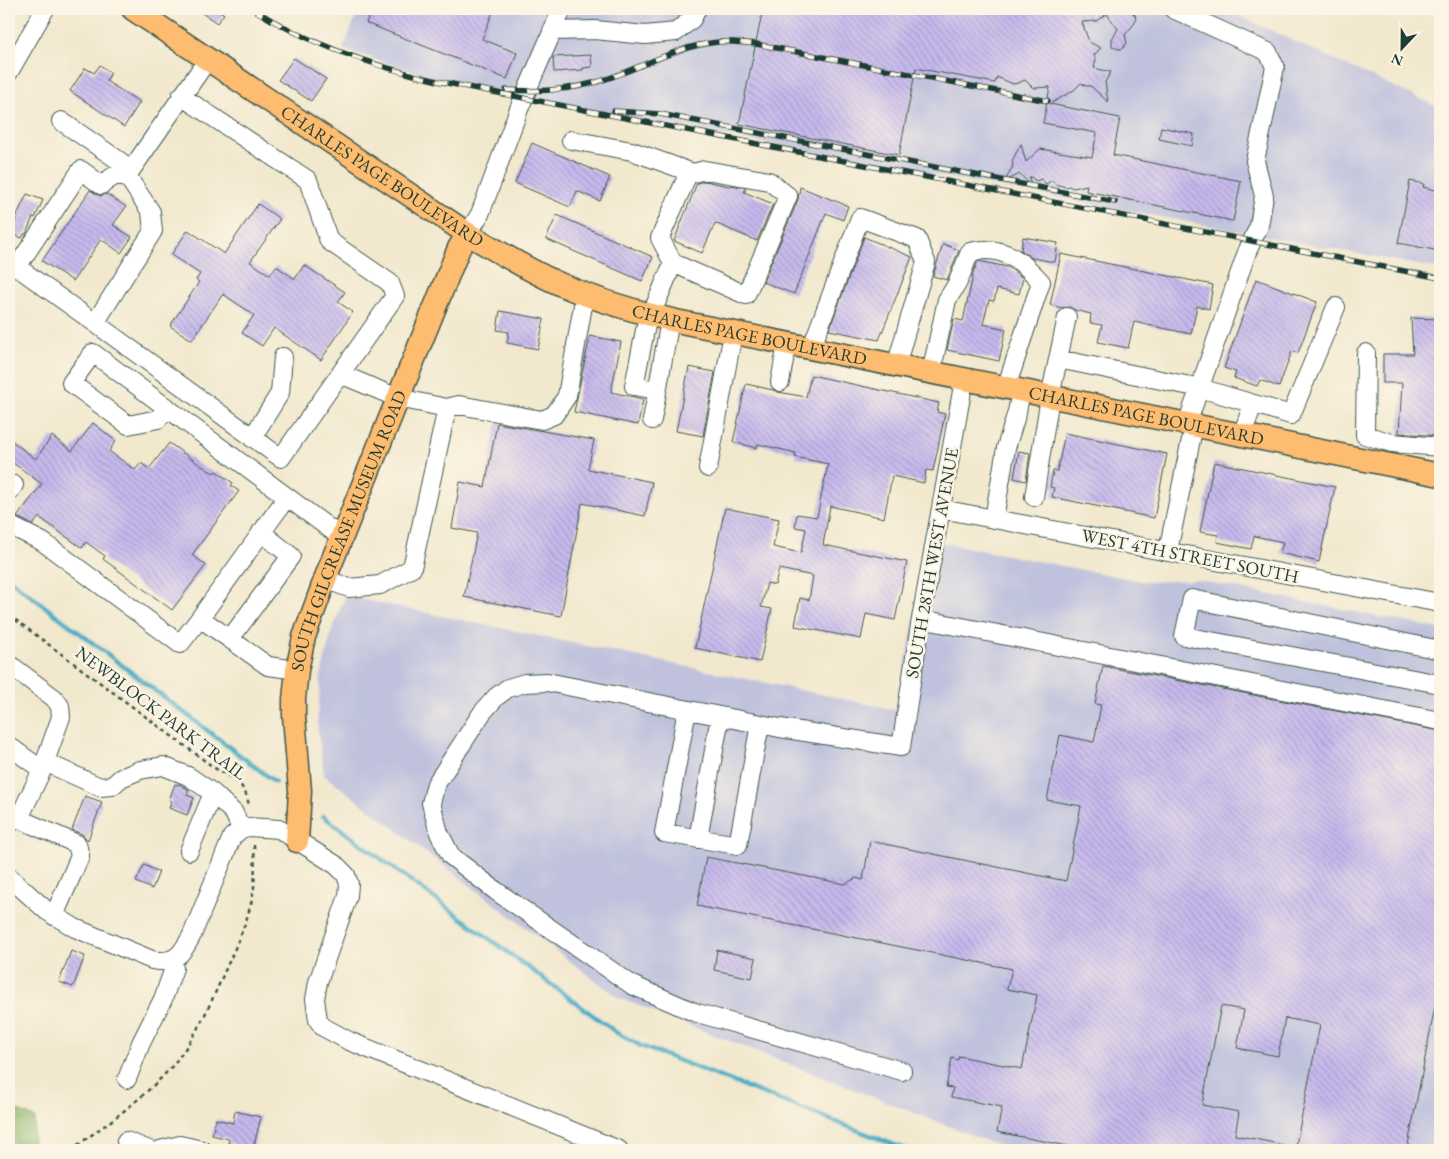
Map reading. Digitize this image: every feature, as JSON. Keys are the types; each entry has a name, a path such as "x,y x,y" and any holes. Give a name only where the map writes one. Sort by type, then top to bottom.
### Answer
{"main road":[{"name":"CHARLES PAGE BOULEVARD","path":"133,9 468,234 525,267 563,286 585,294 656,317 1440,475"},
{"name":"SOUTH GILCREASE MUSEUM ROAD","path":"297,841 300,791 294,716 297,670 304,637 325,579 459,248 468,234"}],"street":[{"path":"9,72 45,9"},
{"path":"468,234 480,214 519,110 562,9"},
{"path":"552,31 595,30 645,35 676,32 692,19 697,9"},
{"path":"1168,552 1190,424 1200,388 1247,252 1259,226 1264,196 1255,161 1274,67 1268,52 1173,9"},
{"path":"127,176 208,59"},
{"path":"127,176 114,176 101,185 81,170 17,267 281,458 395,296 390,283 329,241 308,180 181,96"},
{"path":"62,121 121,162 127,176 151,212 153,231 95,323"},
{"path":"571,140 632,152 693,173 705,170 769,181 788,196 746,295 673,263 660,238 689,172"},
{"path":"811,349 860,218 916,238 926,262 896,366"},
{"path":"932,373 947,300 957,284 970,252 982,249 1011,255 1022,262 1041,282 1013,390 1017,412 1006,448 994,519"},
{"path":"652,420 657,390 656,317 673,263"},
{"path":"340,374 398,398 447,408 460,405 542,420 554,415 567,396 585,294"},
{"path":"1058,359 1200,388 1291,415 1336,307"},
{"path":"1034,497 1050,397 1067,317"},
{"path":"708,468 733,333"},
{"path":"780,382 787,344"},
{"path":"167,407 158,419 128,425 71,383 93,353 167,407 342,537"},
{"path":"1366,353 1365,435 1392,442 1440,447"},
{"path":"252,438 280,393 283,357"},
{"name":"SOUTH 28TH WEST AVENUE","path":"760,724 901,747 921,619 964,380"},
{"path":"1242,435 1253,404"},
{"path":"325,579 349,588 380,585 412,568 447,408"},
{"path":"9,525 43,542 180,644 287,497"},
{"name":"WEST 4TH STREET SOUTH","path":"941,509 1440,603"},
{"path":"230,639 292,556 261,532"},
{"path":"1440,650 1192,599 1184,636 1440,684"},
{"path":"200,618 268,666 297,670"},
{"path":"921,619 1440,721"},
{"path":"9,664 54,698 60,706 61,717 43,766 21,814 13,821 77,844 80,856 54,916"},
{"path":"687,710 664,833 738,845 760,724 547,682 525,683 508,688 496,697 482,713 436,784 431,803 439,833 451,856 496,891 632,985 694,1012 902,1071"},
{"path":"698,839 720,717"},
{"path":"9,746 43,766 100,787 112,786 121,778 140,770 163,766 188,776 212,793 247,828"},
{"path":"189,851 212,793"},
{"path":"9,877 30,898 54,916 85,933 146,958 159,962 171,960 184,949 192,935 232,837 247,828 279,829 336,865 346,875 349,884 343,914 318,982 315,999 318,1020 323,1027 349,1041 619,1150"},
{"path":"127,1079 141,1044 163,999 174,968 171,960"},
{"path":"126,1141 149,1150"},
{"path":"160,1150 180,1145 202,1150"}],"path":[{"name":"NEWBLOCK PARK TRAIL","path":"9,615 216,769 239,783 247,795 247,828 254,875 253,894 236,946 200,1024 186,1049 152,1087 116,1117 71,1150"},
{"path":"9,1143 42,1150"}],"shaded area":[{"path":"359,9 1224,9 1440,108 1440,269 631,118 427,76 343,49"},
{"path":"929,540 1146,582 1197,580 1440,629 1440,1150 1010,1150 619,998 324,775 317,723 321,676 331,634 345,596 897,710"}],"green space":[{"path":"9,1107 35,1118 32,1150 9,1150"}],"building":[{"path":"196,9 217,9 224,14 217,23"},
{"path":"372,9 494,9 482,39 517,53 507,79 366,23"},
{"path":"763,9 1117,9 1109,13 1128,9 1135,15 1136,20 1125,35 1127,43 1122,49 1112,46 1112,39 1118,29 1107,14 1096,21 1082,22 1089,42 1101,48 1094,55 1096,60 1094,68 1111,72 1105,82 1108,102 1091,86 1081,83 1074,90 1050,104 1120,118 1113,155 1241,181 1233,221 1086,191 1087,185 1073,188 1055,184 1052,180 1046,184 1041,179 1036,181 1029,177 1031,186 1020,174 1005,181 1013,166 1012,161 1021,144 1026,162 1040,149 1092,157 1097,133 1043,123 1050,87 1035,88 1025,80 1013,84 997,77 995,83 916,68 899,155 739,124"},
{"path":"591,55 592,67 583,68 583,70 554,72 553,57"},
{"path":"294,58 326,79 311,101 278,80"},
{"path":"100,65 111,73 106,81 140,102 124,127 70,91 85,68 94,73"},
{"path":"1161,127 1194,134 1192,146 1159,139"},
{"path":"532,143 610,177 600,201 577,191 570,207 515,183"},
{"path":"705,181 746,188 744,192 773,204 757,241 715,223 702,253 674,241 697,183"},
{"path":"1410,181 1424,184 1423,187 1440,191 1440,251 1398,243"},
{"path":"800,187 848,206 843,220 826,213 794,294 763,282 798,200"},
{"path":"90,190 100,196 107,194 126,207 113,225 132,237 121,253 101,239 73,281 42,261"},
{"path":"27,194 43,200 35,218 33,217 26,234 22,238 11,234"},
{"path":"258,204 280,219 250,262 270,275 276,266 295,279 304,265 345,292 338,302 353,312 321,360 274,328 262,346 242,333 254,315 223,294 192,340 170,326 199,282 196,280 200,274 171,255 188,230 224,254"},
{"path":"557,215 653,257 642,281 546,239"},
{"path":"864,237 912,257 879,340 829,330"},
{"path":"1023,237 1058,243 1055,262 1032,258 1021,250"},
{"path":"943,244 959,250 947,280 933,276"},
{"path":"1061,254 1213,285 1209,309 1197,306 1191,334 1134,322 1128,348 1098,342 1102,325 1090,323 1091,314 1069,307 1062,308 1050,305"},
{"path":"978,261 1008,267 1023,278 1019,294 997,289 994,301 989,300 983,324 1006,329 999,361 947,350 954,319 963,321 972,276"},
{"path":"1256,279 1317,302 1298,353 1292,351 1279,387 1260,380 1257,386 1234,378 1236,372 1224,368"},
{"path":"500,311 544,319 538,349 507,343 509,332 497,330"},
{"path":"1411,318 1440,319 1440,436 1399,433 1402,383 1383,383 1383,354 1413,354"},
{"path":"590,336 621,342 611,392 643,399 638,425 574,412"},
{"path":"689,367 715,372 703,436 676,431"},
{"path":"811,375 939,403 937,412 945,414 933,471 926,470 924,483 892,476 884,518 830,506 823,545 907,562 895,620 866,614 861,639 795,626 800,598 809,600 813,576 779,569 775,585 767,583 761,607 772,609 760,662 695,648 725,508 779,519 773,547 801,553 806,529 795,527 797,514 817,517 828,464 795,457 796,453 758,444 757,448 733,442 746,384 806,397"},
{"path":"93,423 116,441 109,451 135,470 141,463 149,469 169,443 206,469 214,473 216,471 233,483 231,486 239,491 192,555 206,565 172,610 103,559 105,556 86,542 82,548 39,517 33,525 17,517 42,484 9,460 9,439 36,459 52,436 72,451"},
{"path":"497,423 594,440 588,469 652,482 645,516 582,503 561,616 464,597 477,533 452,528 460,482 485,487"},
{"path":"1065,433 1167,454 1154,518 1052,497 1054,488 1050,487 1053,471 1057,471"},
{"path":"1019,451 1030,453 1026,481 1014,478"},
{"path":"1214,462 1335,487 1319,562 1280,553 1283,542 1254,536 1251,549 1217,542 1218,535 1200,532"},
{"path":"1103,666 1440,731 1440,981 1407,1150 1295,1150 1320,1025 1285,1018 1278,1056 1237,1048 1244,1010 1221,1006 1202,1105 1239,1112 1235,1135 1284,1145 1283,1150 1088,1150 997,1132 1002,1107 951,1097 953,1088 946,1087 952,1058 958,1060 959,1056 1022,1069 1037,995 1007,989 1012,969 697,906 706,857 845,884 856,878 863,880 870,841 1066,881 1081,806 1047,800 1060,735 1094,742 1101,705 1095,704"},
{"path":"175,784 179,784 189,790 187,795 194,798 187,815 169,808 172,801 169,800"},
{"path":"85,796 102,802 88,840 82,834 72,830"},
{"path":"144,865 159,872 152,889 136,882"},
{"path":"717,950 756,958 752,978 714,970"},
{"path":"71,951 85,956 73,987 59,982"},
{"path":"235,1111 261,1117 253,1149 228,1143 229,1139 212,1135 216,1119 233,1123"}],"waterway":[{"path":"9,579 275,782"},
{"path":"323,816 617,1033 641,1046 908,1150"}],"railway":[{"path":"253,9 320,44 368,62 442,82 1440,278"},
{"path":"506,90 552,90 586,85 687,48 702,44 727,42 756,44 1048,101"},
{"path":"614,111 660,114 1115,202"}]}
